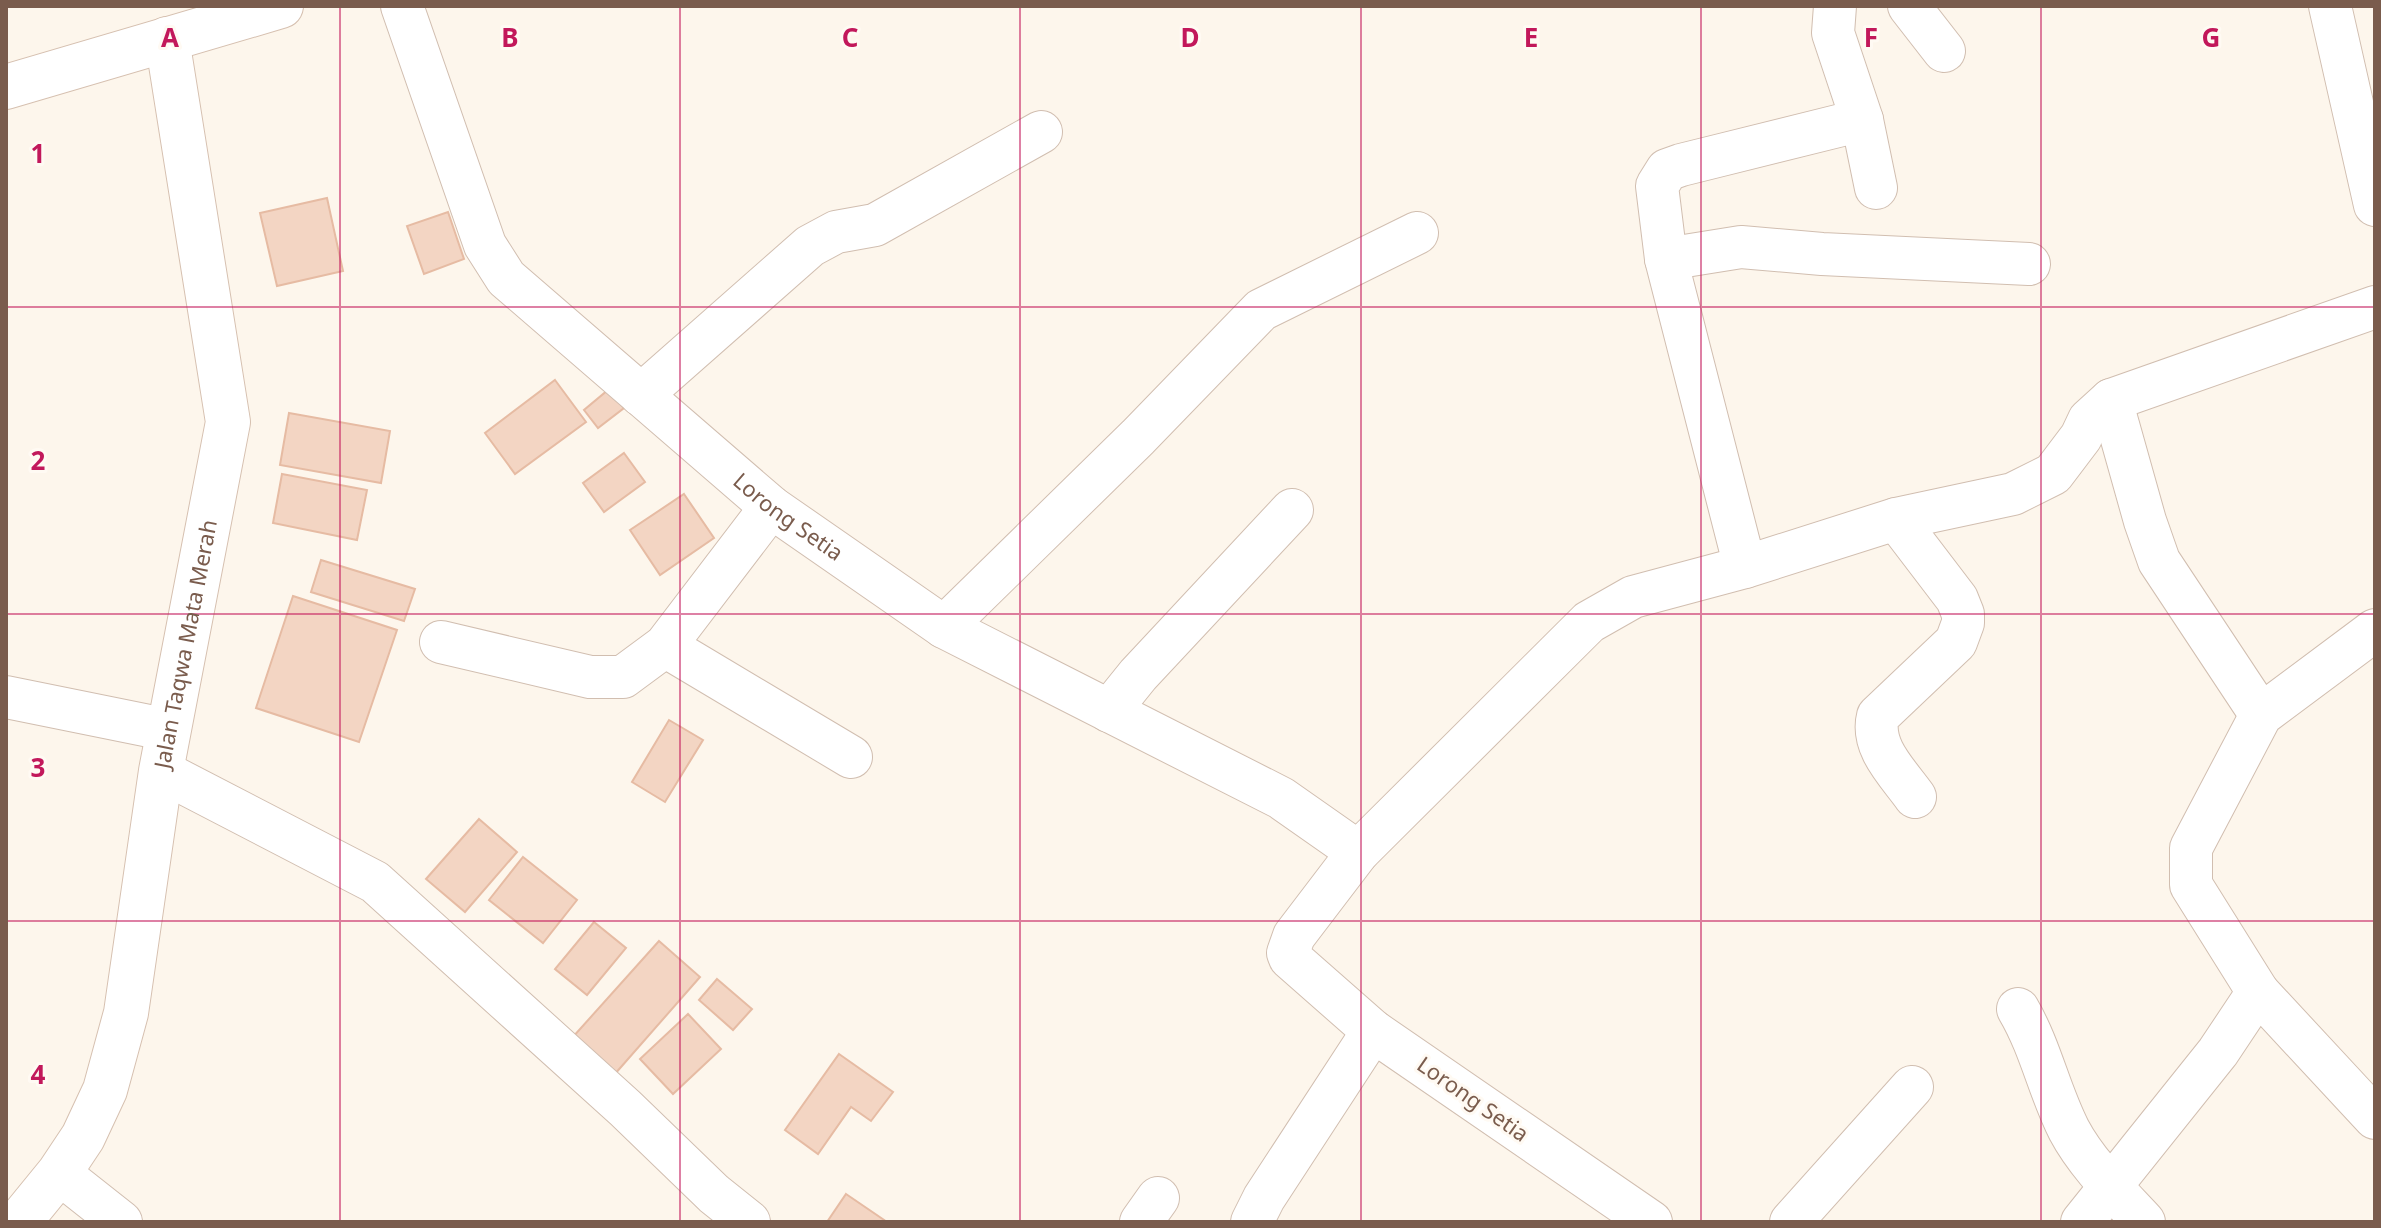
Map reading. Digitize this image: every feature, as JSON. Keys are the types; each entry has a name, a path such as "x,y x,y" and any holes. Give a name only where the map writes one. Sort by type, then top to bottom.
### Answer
{"street":[{"path":"6,87 281,6"},
{"name":"Lorong Setia","path":"402,6 485,245 506,278 771,507 944,627 1281,798 1358,852 1294,936 1288,953 1300,969 1373,1031 1642,1219"},
{"path":"1835,6 1833,33 1862,120 1876,188"},
{"path":"1909,6 1944,51"},
{"path":"2330,6 2375,205"},
{"name":"Jalan Taqwa Mata Merah","path":"19,1222 59,1173 83,1137 105,1090 126,1013 165,751 228,422 167,39"},
{"path":"1745,567 1666,259 1657,186 1667,170 1862,120"},
{"path":"641,395 810,246 836,232 875,225 1041,132"},
{"path":"944,627 1138,437 1261,310 1417,233"},
{"path":"1666,259 1741,247 2029,264"},
{"path":"1358,852 1589,622 1633,597 1745,567 1896,519 2013,494 2053,474 2081,437 2089,420 2111,400 2375,307"},
{"path":"2111,400 2159,561 2261,715"},
{"path":"441,642 590,677 623,677 665,646 771,507"},
{"path":"1109,711 1138,675 1292,510"},
{"path":"1896,519 1957,599 1963,614 1956,642 1878,716 1874,732 1879,746 1915,797"},
{"path":"2375,630 2261,715 2191,848 2191,885 2258,992 2375,1118"},
{"path":"665,646 851,757"},
{"path":"6,697 165,751 375,882 625,1108 714,1194 749,1222"},
{"path":"2082,1222 2218,1052 2258,992"},
{"path":"2018,1009 2037,1045 2068,1128 2111,1186 2144,1222"},
{"path":"1252,1222 1264,1198 1373,1031"},
{"path":"1791,1222 1912,1087"},
{"path":"59,1173 121,1222"}],"building":[{"path":"327,198 343,271 277,286 260,213"},
{"path":"448,212 464,259 424,274 407,226"},
{"path":"555,380 586,422 515,474 485,433"},
{"path":"608,390 624,408 598,428 584,410"},
{"path":"289,413 390,431 381,483 280,465"},
{"path":"624,453 645,482 604,512 583,483"},
{"path":"282,474 367,490 357,540 273,523"},
{"path":"684,494 714,538 660,575 630,530"},
{"path":"321,560 415,589 404,621 311,592"},
{"path":"293,596 397,630 359,742 256,708"},
{"path":"669,720 703,740 665,802 632,782"},
{"path":"479,819 517,852 465,912 426,879"},
{"path":"523,857 577,900 543,943 489,900"},
{"path":"594,922 626,948 587,995 555,969"},
{"path":"659,941 700,977 614,1075 572,1038"},
{"path":"717,979 752,1009 733,1030 699,1000"},
{"path":"688,1014 721,1049 673,1094 640,1059"},
{"path":"839,1054 893,1092 871,1121 851,1107 818,1154 785,1130"},
{"path":"846,1194 887,1222 827,1222"}]}
